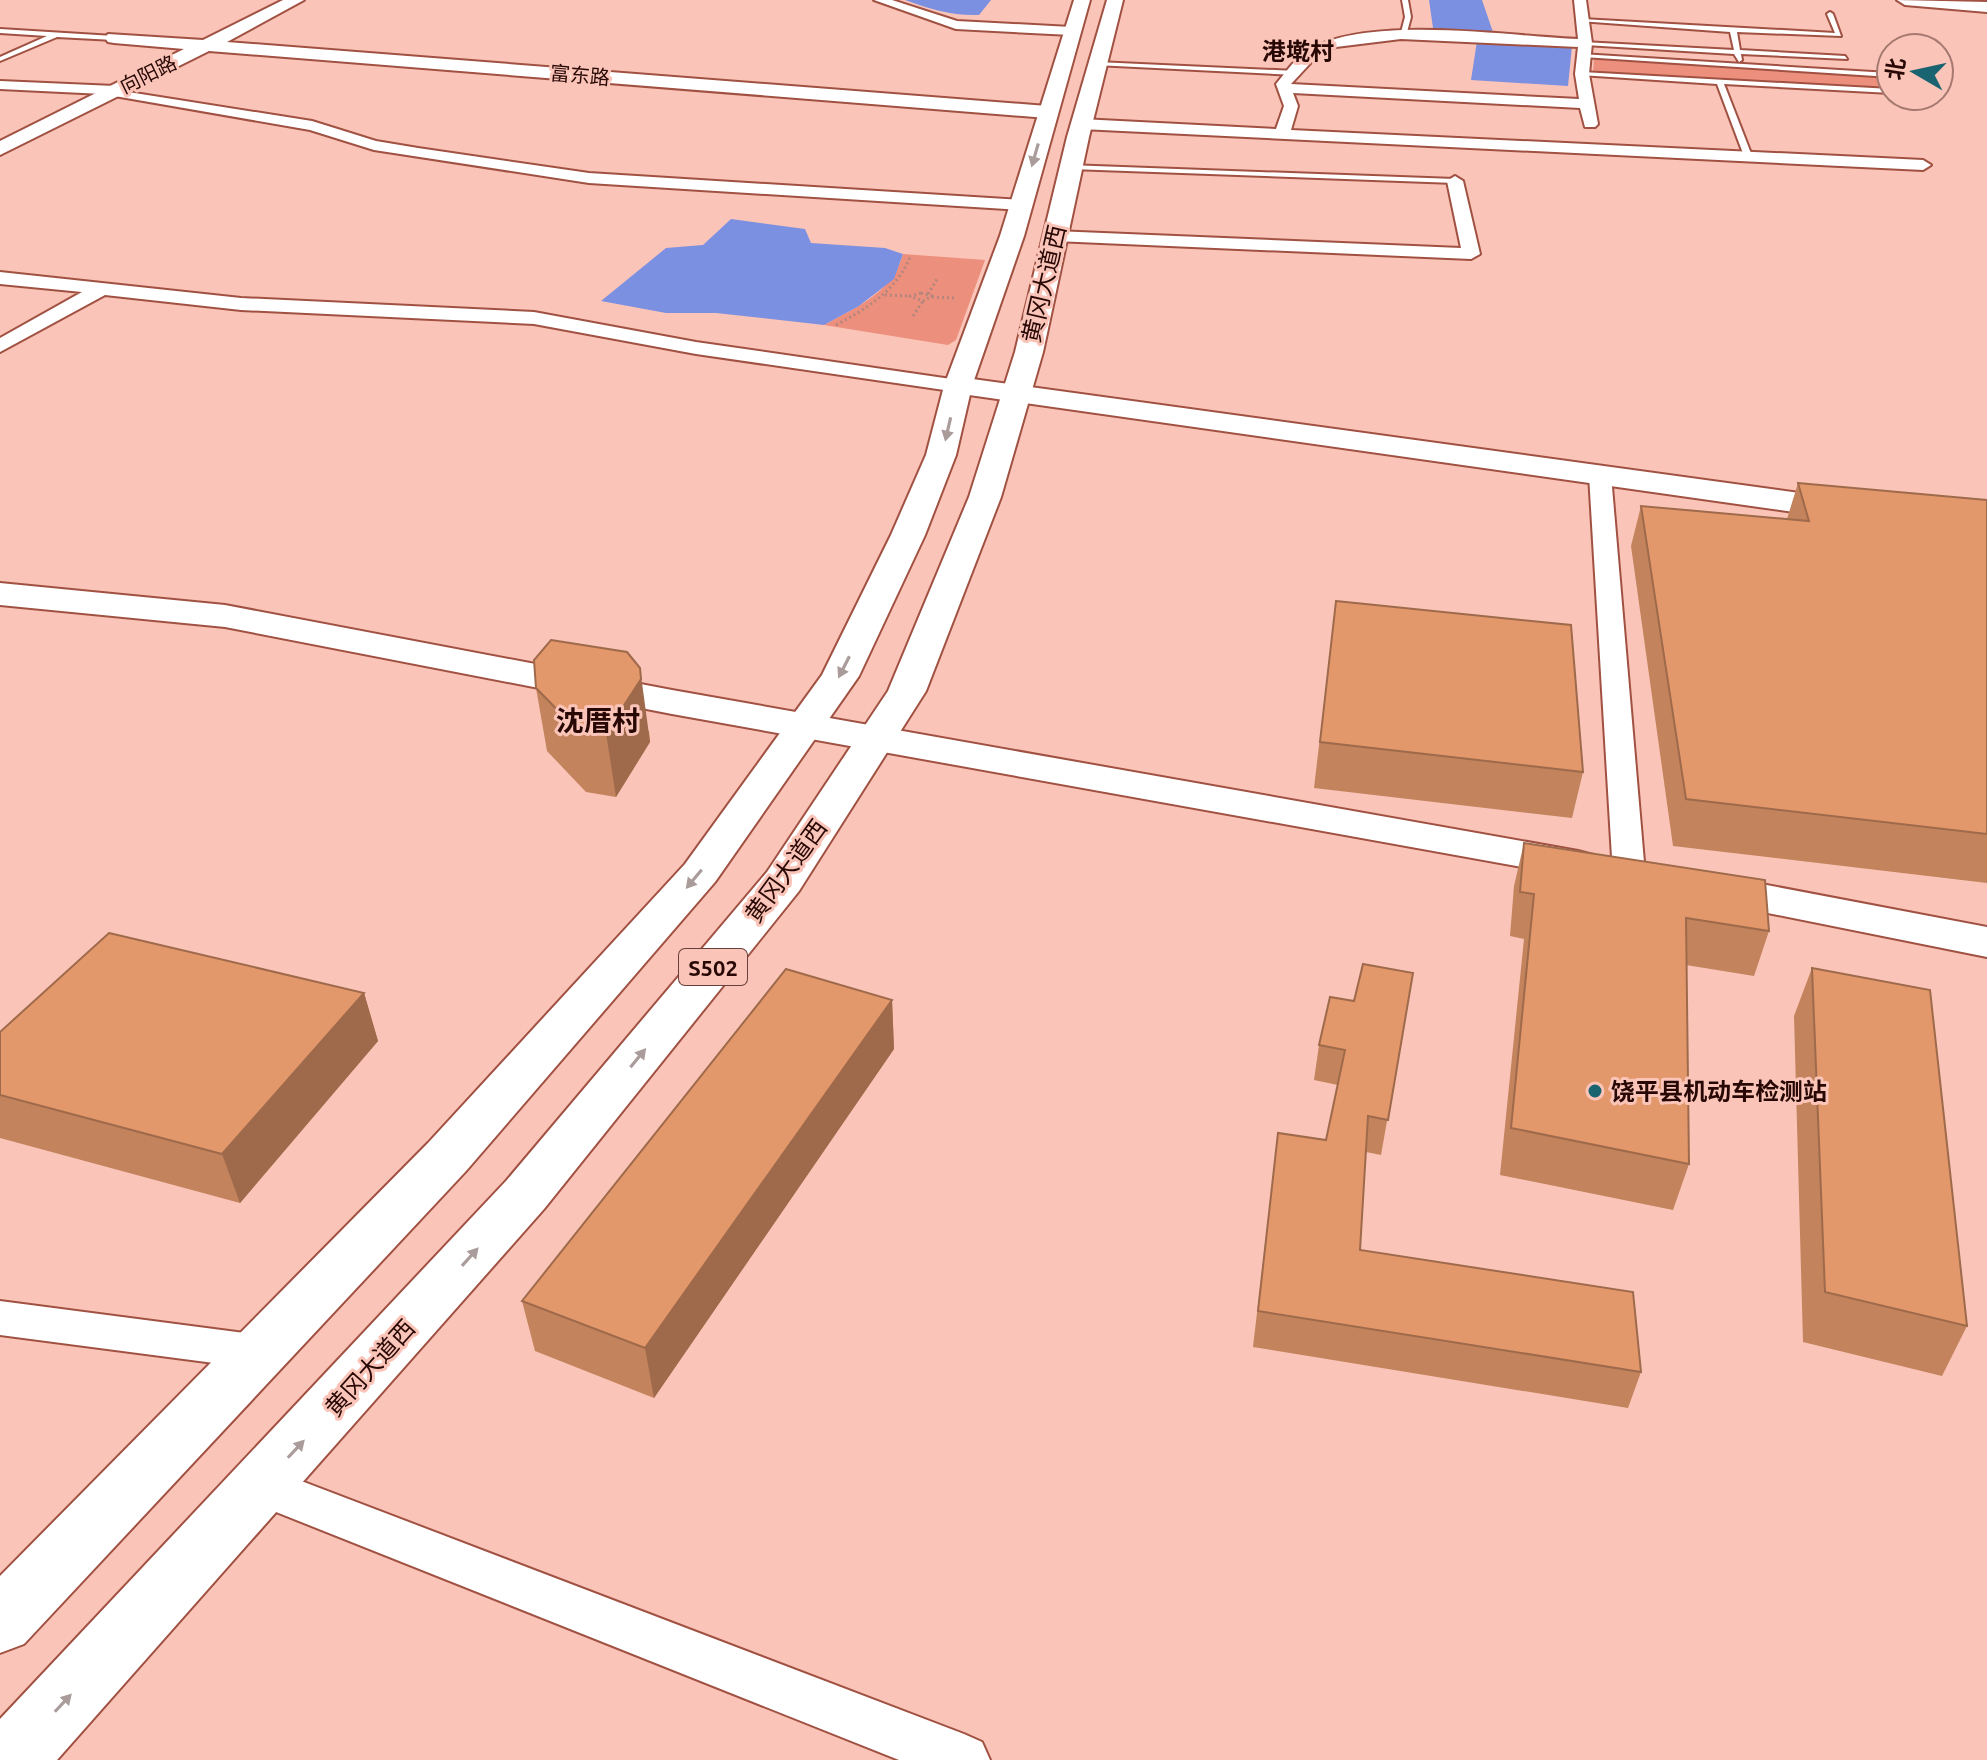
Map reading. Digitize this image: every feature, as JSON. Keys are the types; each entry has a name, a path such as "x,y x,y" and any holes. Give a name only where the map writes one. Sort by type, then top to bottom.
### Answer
{"main road":[{"name":"向阳路","path":"0,149 296,0"},
{"name":"黄冈大道西","path":"0,1622 447,1157 700,873 840,676 908,535 941,455 958,386 1021,205 1064,118 1083,32 1115,0"},
{"path":"1905,0 1987,7"},
{"name":"富东路","path":"114,38 1064,118"},
{"name":"黄冈大道西","path":"10,1760 525,1195 783,881 877,737 912,677 985,497 1016,394 1071,167 1064,118"},
{"path":"958,386 1879,514"},
{"path":"0,594 225,616 672,702 806,724 1987,942"}],"street":[{"path":"880,0 956,25 1083,32"},
{"path":"1580,0 1583,81 1587,104 1582,122 1593,148"},
{"path":"1283,132 1299,106 1283,84 1298,72 1312,53 1332,43 1403,36 1467,44 1584,49"},
{"path":"1312,53 1357,56"},
{"path":"1298,72 1315,72"},
{"path":"1568,87 1583,81"},
{"path":"0,85 112,92 312,126 374,145 418,153 589,178 1021,205"},
{"path":"1284,88 1587,104"},
{"path":"1064,118 1923,165"},
{"path":"1055,236 1471,254 1455,181"},
{"path":"0,278 241,304 534,318 696,348 958,386"},
{"path":"0,346 100,290"},
{"path":"1600,475 1655,879"},
{"path":"0,1318 260,1352"},
{"path":"262,1486 964,1760"}],"lane":[{"path":"1403,36 1408,17 1405,0"},
{"path":"1582,21 1839,35 1830,14"},
{"path":"1733,30 1740,65"},
{"path":"0,31 114,38"},
{"path":"1083,32 1298,72"},
{"path":"0,59 56,35"},
{"path":"1584,49 1845,58"},
{"path":"1584,49 1740,65 1875,74"},
{"path":"1791,68 1795,86"},
{"path":"1583,81 1720,82 1875,90"},
{"path":"1720,82 1748,156"},
{"path":"1071,167 1455,181"}],"path":[{"path":"836,325 884,295 907,269 911,255"},
{"path":"928,294 937,279"},
{"path":"884,295 928,294"},
{"path":"910,296 913,300 923,301 932,297 928,294"},
{"path":"913,316 923,301"}],"shaded area":[{"path":"1594,58 1875,76 1875,89 1593,73"},
{"path":"903,254 985,260 956,340 948,345 824,325 872,297 891,279"}],"water":[{"path":"905,0 991,0 979,15 969,15 941,11"},
{"path":"1429,0 1482,0 1495,38 1434,35"},
{"path":"1477,41 1572,46 1568,86 1471,80"},
{"path":"731,219 805,229 811,243 885,248 903,254 894,279 859,306 824,325 716,313 666,313 601,301 666,248 703,245"}],"building":[{"path":"1798,483 1987,500 1987,834 1686,799 1641,506 1809,521"},
{"path":"1336,601 1571,625 1583,772 1320,742"},
{"path":"551,640 627,652 640,668 641,679 606,733 575,728 536,688 534,660"},
{"path":"1524,843 1765,880 1769,931 1686,918 1689,1164 1511,1128 1534,894 1520,892"},
{"path":"109,933 364,993 222,1154 0,1095 0,1032"},
{"path":"1363,964 1413,973 1388,1120 1368,1116 1360,1250 1633,1292 1641,1372 1258,1311 1278,1133 1326,1140 1345,1050 1319,1045 1330,997 1354,1001"},
{"path":"1812,968 1930,990 1967,1326 1825,1292"},
{"path":"786,969 892,1000 645,1348 522,1301"}],"place":[{"name":"饶平县机动车检测站","path":"1595,1091"}],"district":[{"name":"港墘村","path":"1298,51"},
{"name":"沈厝村","path":"598,720"}]}
